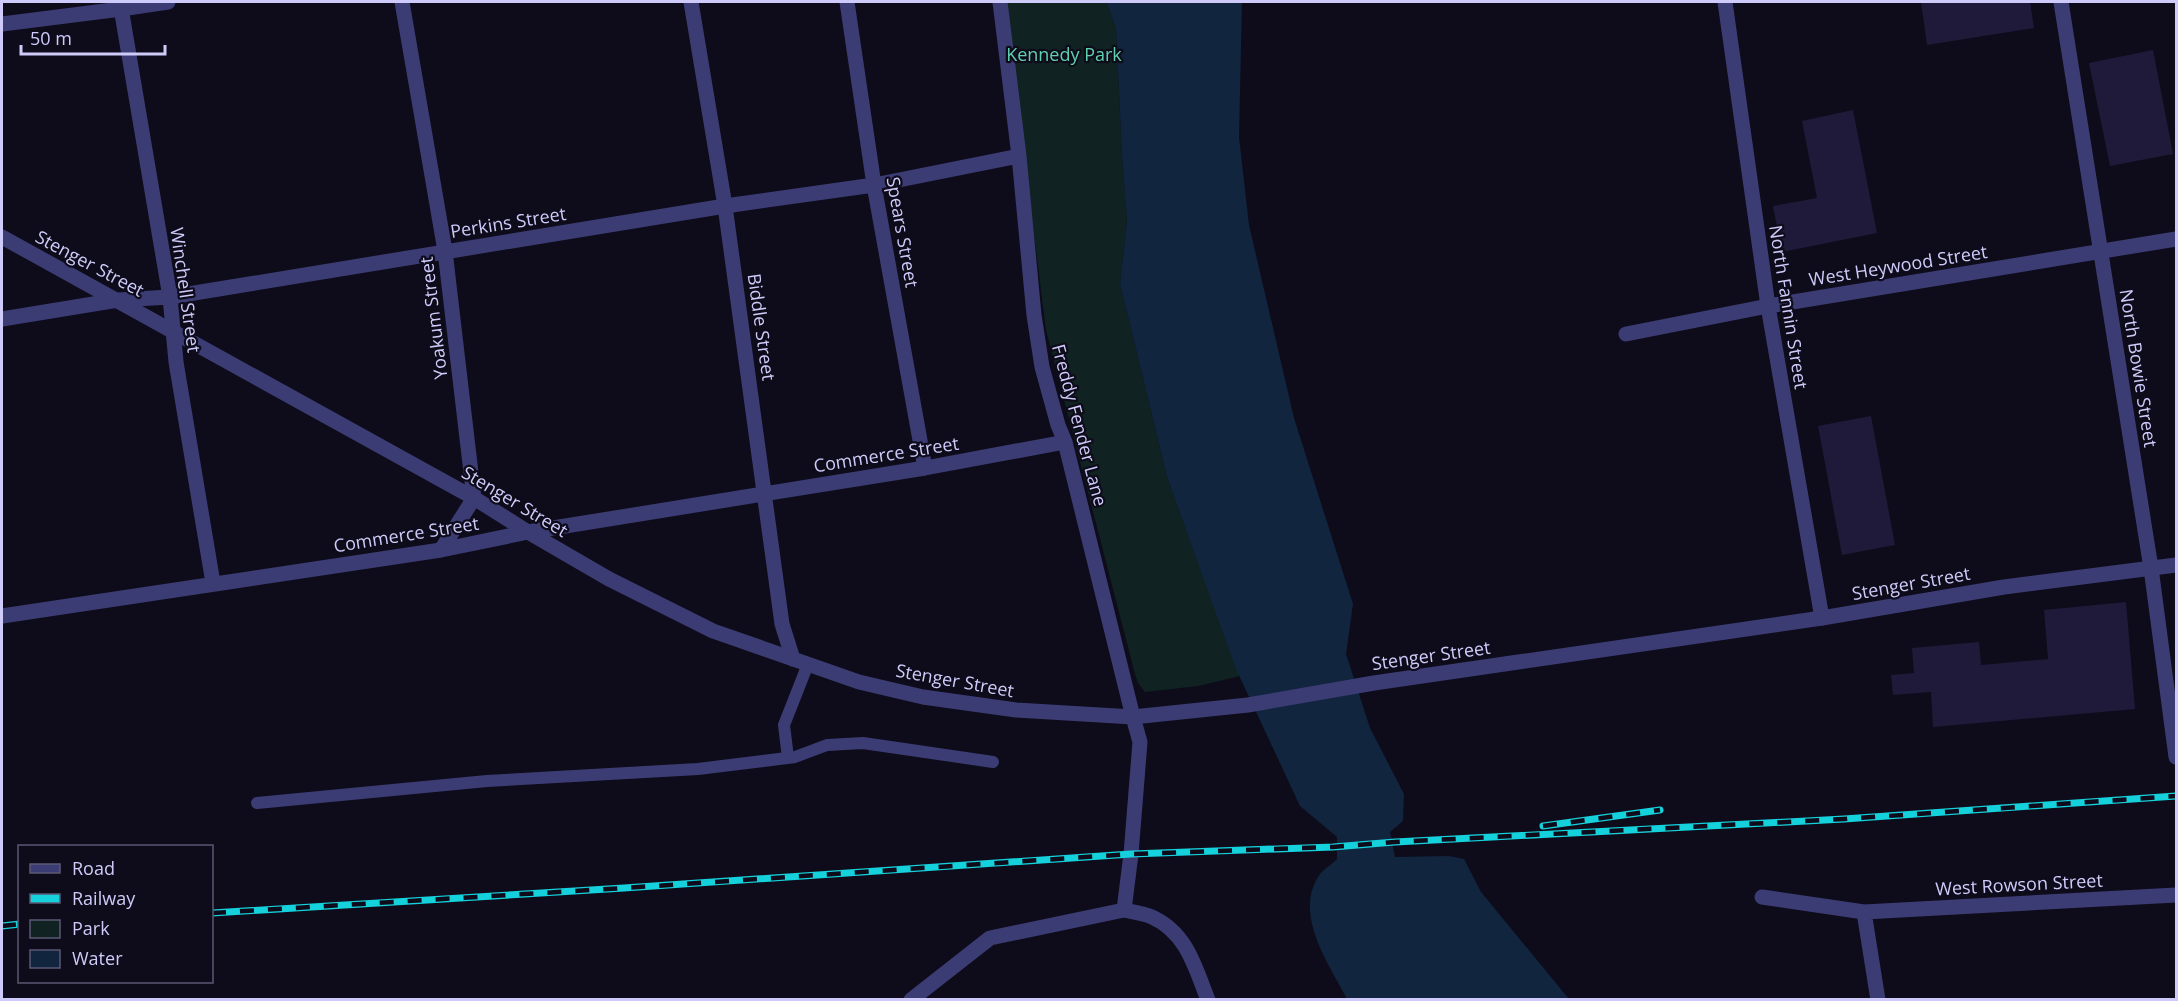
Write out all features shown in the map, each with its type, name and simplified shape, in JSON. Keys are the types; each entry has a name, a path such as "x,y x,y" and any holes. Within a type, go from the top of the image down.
{"street":[{"path":"2,24 121,5 168,2"},
{"name":"Yoakum Street","path":"402,2 445,251 474,498"},
{"name":"Biddle Street","path":"690,2 725,206 782,624 793,659"},
{"name":"Spears Street","path":"847,2 874,185 926,468"},
{"name":"Freddy Fender Lane","path":"1000,2 1019,156 1034,315 1042,367 1065,442 1140,742 1124,910"},
{"name":"North Fannin Street","path":"1725,2 1768,306 1822,618"},
{"name":"North Bowie Street","path":"2061,2 2151,568 2176,758"},
{"name":"Winchell Street","path":"121,5 170,297 176,362 213,583"},
{"name":"Perkins Street","path":"2,319 118,300 170,297 725,206 874,185 1019,156"},
{"name":"Stenger Street","path":"2,237 474,498 609,579 712,631 859,682 923,697 1016,710 1133,717 1248,705 1374,683 1822,618 2004,587 2176,564"},
{"name":"West Heywood Street","path":"1626,334 1768,306 2176,239"},
{"name":"Commerce Street","path":"2,616 441,550 528,532 926,468 1065,442"},
{"path":"441,550 474,498"},
{"name":"West Rowson Street","path":"1762,897 1864,912 2176,895"},
{"path":"911,999 990,938 1124,910 1150,916 1165,925 1186,946 1208,999"},
{"path":"1864,912 1878,999"}],"lane":[{"path":"788,758 784,725 808,664"},
{"path":"257,803 488,781 698,768 788,758 827,745 863,743 993,762"}],"green space":[{"name":"Kennedy Park","path":"1005,2 1106,2 1116,28 1127,221 1120,284 1167,477 1240,676 1198,686 1145,692 1138,683 1046,330"}],"water":[{"path":"1106,2 1242,2 1239,137 1249,225 1294,418 1353,604 1346,654 1370,728 1404,794 1403,821 1390,832 1395,857 1449,856 1464,859 1481,892 1569,999 1347,999 1323,954 1311,921 1310,905 1312,889 1320,874 1337,859 1337,837 1300,806 1236,669 1167,477 1120,284 1127,221 1116,28"}],"building":[{"path":"1921,2 2030,2 2034,28 1927,45"},
{"path":"2153,50 2173,154 2110,166 2089,63"},
{"path":"1853,110 1877,233 1782,252 1773,206 1817,198 1802,121"},
{"path":"1871,416 1895,545 1842,555 1818,426"},
{"path":"2126,602 2135,709 1933,727 1931,692 1893,695 1891,675 1914,673 1912,648 1979,642 1981,665 2048,659 2044,610"}],"railway":[{"path":"213,913 1131,854 1333,847 1844,819 2176,796"},
{"path":"1543,826 1660,810"},
{"path":"2,926 18,924"}]}
